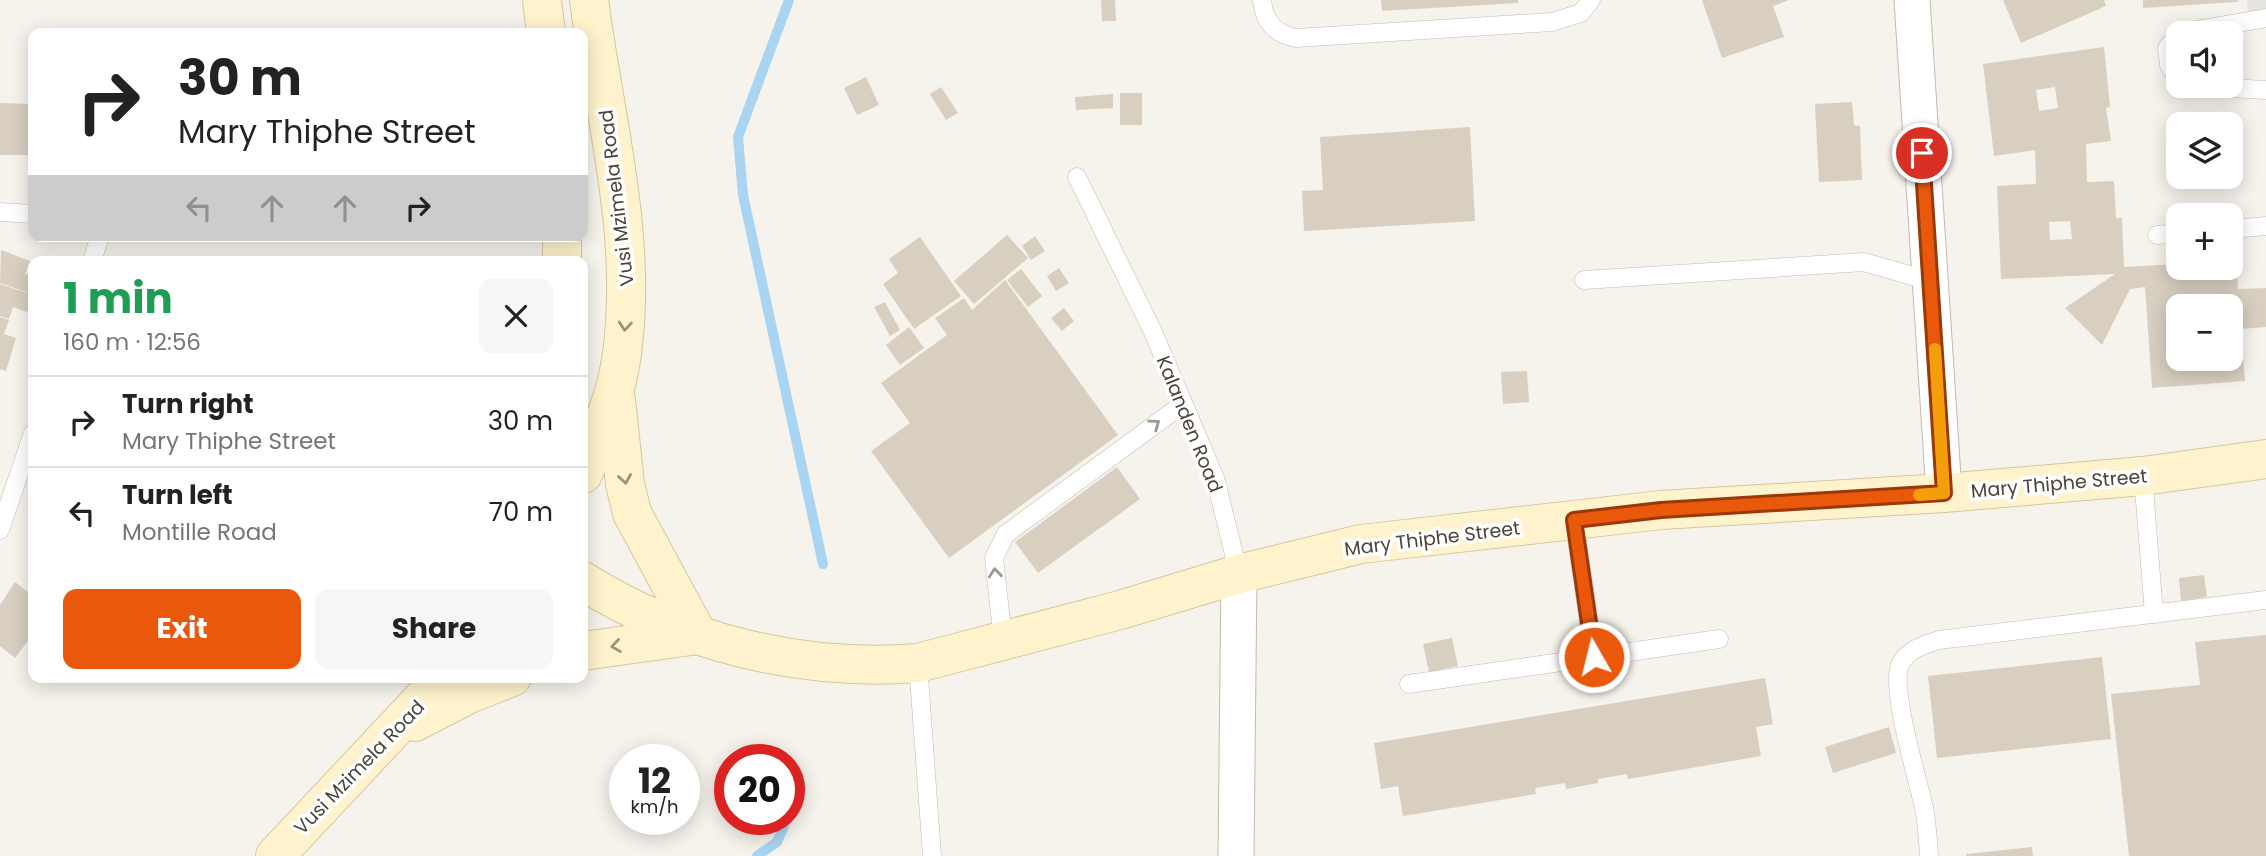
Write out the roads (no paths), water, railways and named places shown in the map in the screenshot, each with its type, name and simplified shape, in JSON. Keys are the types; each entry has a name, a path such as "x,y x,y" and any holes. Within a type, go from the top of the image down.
{"street":[{"path":"542,0 545,28"},
{"name":"Vusi Mzimela Road","path":"588,462 601,431 622,355 628,289 622,221 589,0"},
{"path":"1912,0 1944,493"},
{"path":"588,650 698,635 632,513 625,484 614,387"},
{"name":"Mary Thiphe Street","path":"588,584 623,606 698,635 806,662 919,663 1121,610 1239,574 1361,544 1661,510 1944,493 2143,476 2266,459"},
{"name":"Kalanden Road","path":"1236,856 1239,574"},
{"name":"Vusi Mzimela Road","path":"275,856 394,733 438,683"},
{"path":"394,733 497,683"}],"lane":[{"path":"1262,0 1266,18 1273,28 1283,36 1296,38 1552,22 1581,13 1591,0"},
{"path":"2243,22 2266,18"},
{"path":"2243,89 2266,90"},
{"name":"Kalanden Road","path":"1077,177 1153,332 1215,478 1239,574"},
{"path":"0,212 28,214"},
{"path":"2243,228 2266,226"},
{"path":"2157,235 2166,234"},
{"path":"1584,280 1864,262 1930,281"},
{"path":"1003,640 994,558 1006,534 1183,404"},
{"path":"0,530 28,447"},
{"path":"2143,476 2154,614"},
{"path":"1574,520 1594,657"},
{"path":"1929,856 1924,811 1904,725 1898,677 1900,666 1917,647 1939,640 2266,600"},
{"path":"1409,684 1719,639"},
{"path":"919,663 932,856"}],"waterway":[{"path":"789,0 738,137 743,195 823,564"},
{"path":"757,856 777,842 780,835"}]}
